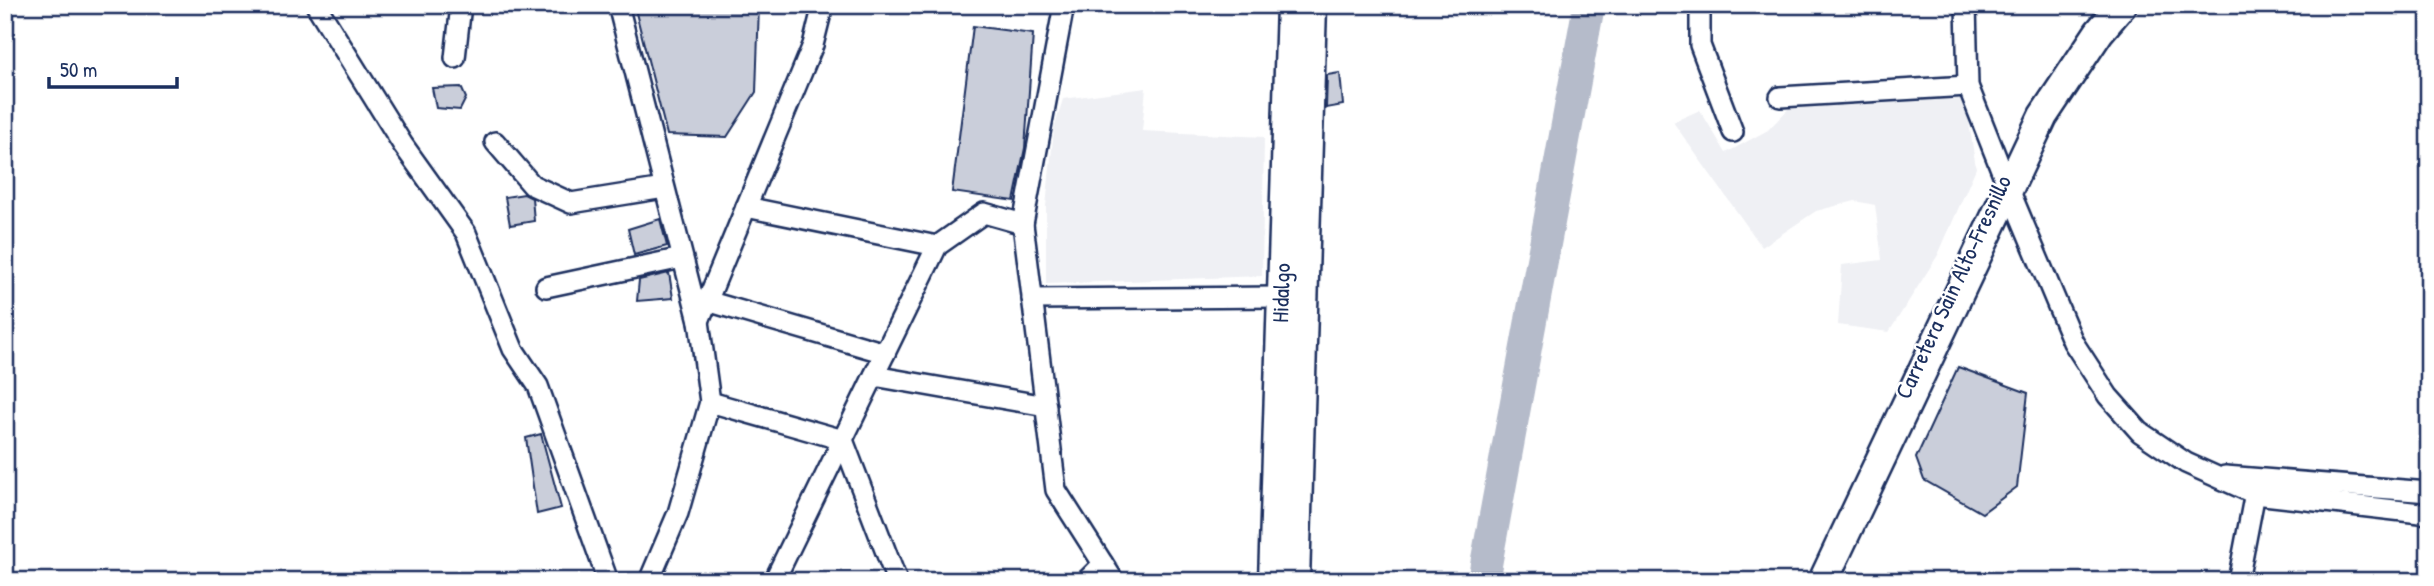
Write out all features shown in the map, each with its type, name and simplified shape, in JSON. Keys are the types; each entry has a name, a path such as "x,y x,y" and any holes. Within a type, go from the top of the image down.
{"main road":[{"name":"Hidalgo","path":"1291,5 1295,581"},
{"name":"Hidalgo","path":"1273,581 1312,5"},
{"name":"Carretera Sain Alto-Fresnillo","path":"1815,581 2007,182 2036,110 2110,5"},
{"path":"1823,581 2007,182 2043,116 2099,32 2122,5"}],"street":[{"path":"316,5 403,145 466,233 513,349 538,386 608,581"},
{"path":"455,58 461,5"},
{"path":"618,5 699,321 710,402 678,513 649,581"},
{"path":"699,321 813,45 823,5"},
{"path":"1064,5 1023,224 1056,489 1108,573 1086,581"},
{"path":"1700,5 1700,45 1733,132"},
{"path":"1966,5 1968,86 2007,182 2073,342 2108,396 2140,432 2186,463 2213,475 2257,486 2429,514"},
{"path":"1780,97 1968,86"},
{"path":"495,142 531,185 571,203 664,188"},
{"path":"746,207 937,246"},
{"path":"774,581 937,246 984,213 1023,224"},
{"path":"545,287 682,258"},
{"path":"1032,299 1292,297"},
{"path":"707,301 885,353"},
{"path":"874,376 1046,406"},
{"path":"710,402 843,440"},
{"path":"843,440 897,581"},
{"path":"2257,486 2429,492"},
{"path":"2238,581 2257,486"}],"shaded area":[{"path":"1146,88 1142,131 1264,137 1262,276 1046,284 1046,206 1054,129 1063,99"},
{"path":"1964,90 1976,168 1938,255 1889,332 1838,325 1842,265 1882,260 1875,205 1855,201 1816,211 1762,247 1673,122 1700,110 1726,153 1768,130 1792,105"}],"building":[{"path":"634,5 759,5 756,92 727,137 667,135"},
{"path":"973,26 1033,34 1025,148 1014,201 952,192"},
{"path":"1340,73 1343,105 1326,108 1327,75"},
{"path":"461,87 466,98 460,110 436,108 432,88"},
{"path":"524,194 532,198 534,221 510,225 505,197"},
{"path":"660,219 667,246 634,255 628,229"},
{"path":"669,273 673,298 637,301 639,280"},
{"path":"1958,367 2028,393 2017,487 1982,513 1924,480 1916,458"},
{"path":"541,434 561,508 537,514 526,438"}],"waterway":[{"path":"1483,581 1589,5"}]}
